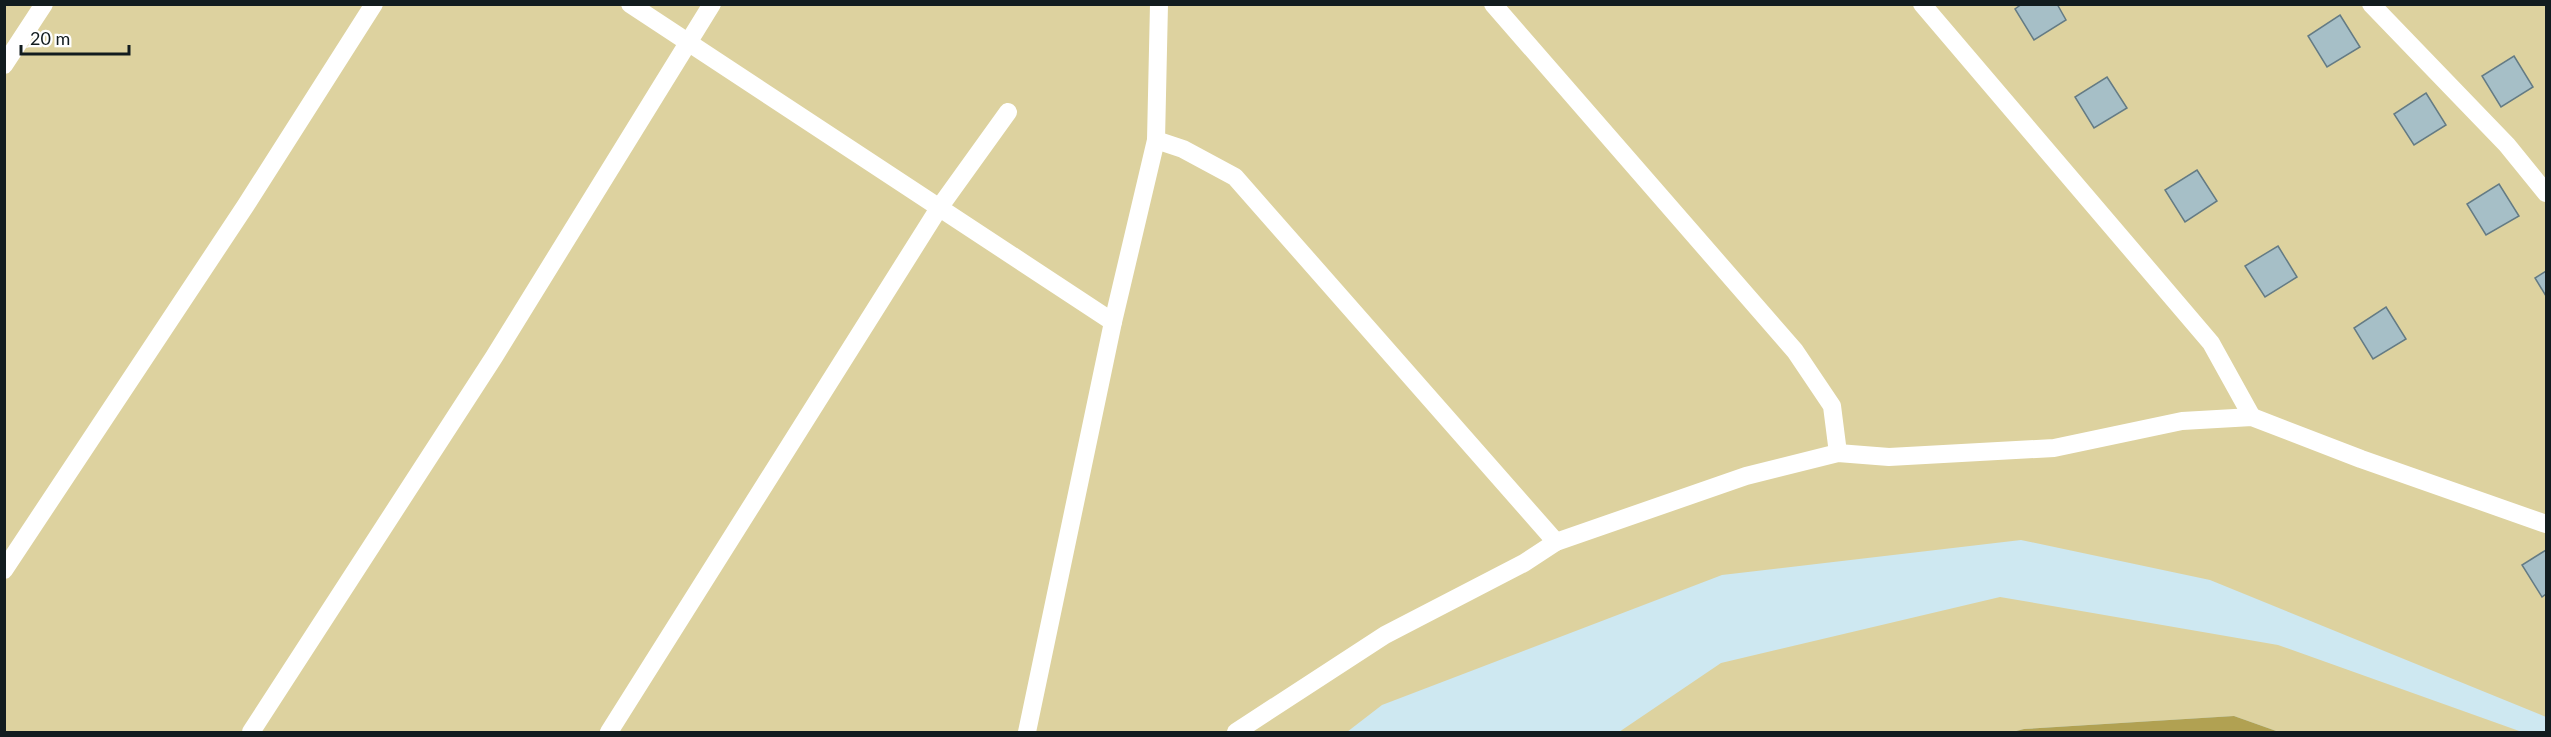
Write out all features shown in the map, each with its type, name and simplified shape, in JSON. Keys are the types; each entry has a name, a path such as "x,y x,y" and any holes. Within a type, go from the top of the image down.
{"lane":[{"path":"4,65 44,4"},
{"path":"4,570 246,205 374,4"},
{"path":"630,4 1113,322"},
{"path":"251,732 494,357 712,4"},
{"path":"1027,732 1113,322 1156,140 1159,4"},
{"path":"1493,4 1795,351 1832,406 1839,453"},
{"path":"1922,4 2211,343 2252,417"},
{"path":"2371,4 2506,145 2547,193"},
{"path":"609,732 939,208 1008,112"},
{"path":"1156,140 1183,148 1235,177 1556,542"},
{"path":"1236,732 1385,635 1524,563 1556,542 1746,476 1839,453 1889,457 2054,448 2182,421 2252,417 2361,459 2547,524"}],"shaded area":[{"path":"4,5 2546,5 2546,717 2210,580 2021,540 1722,575 1382,705 1347,732 5,732"},
{"path":"2000,597 2278,645 2522,732 2279,732 2234,716 2024,729 2012,732 1619,732 1721,663"},
{"path":"2234,716 2279,732 2012,732 2024,729"}],"building":[{"path":"2022,4 2057,4 2066,20 2034,40 2015,9"},
{"path":"2340,15 2360,47 2327,67 2308,36"},
{"path":"2514,56 2533,87 2501,107 2482,76"},
{"path":"2107,77 2127,108 2094,128 2075,97"},
{"path":"2426,93 2446,125 2414,145 2394,114"},
{"path":"2197,170 2217,201 2185,222 2165,190"},
{"path":"2499,184 2519,216 2486,235 2467,204"},
{"path":"2278,246 2297,277 2265,297 2245,266"},
{"path":"2546,271 2546,296 2535,278"},
{"path":"2386,307 2406,339 2373,359 2354,328"},
{"path":"2546,550 2546,594 2542,597 2522,565"}]}
